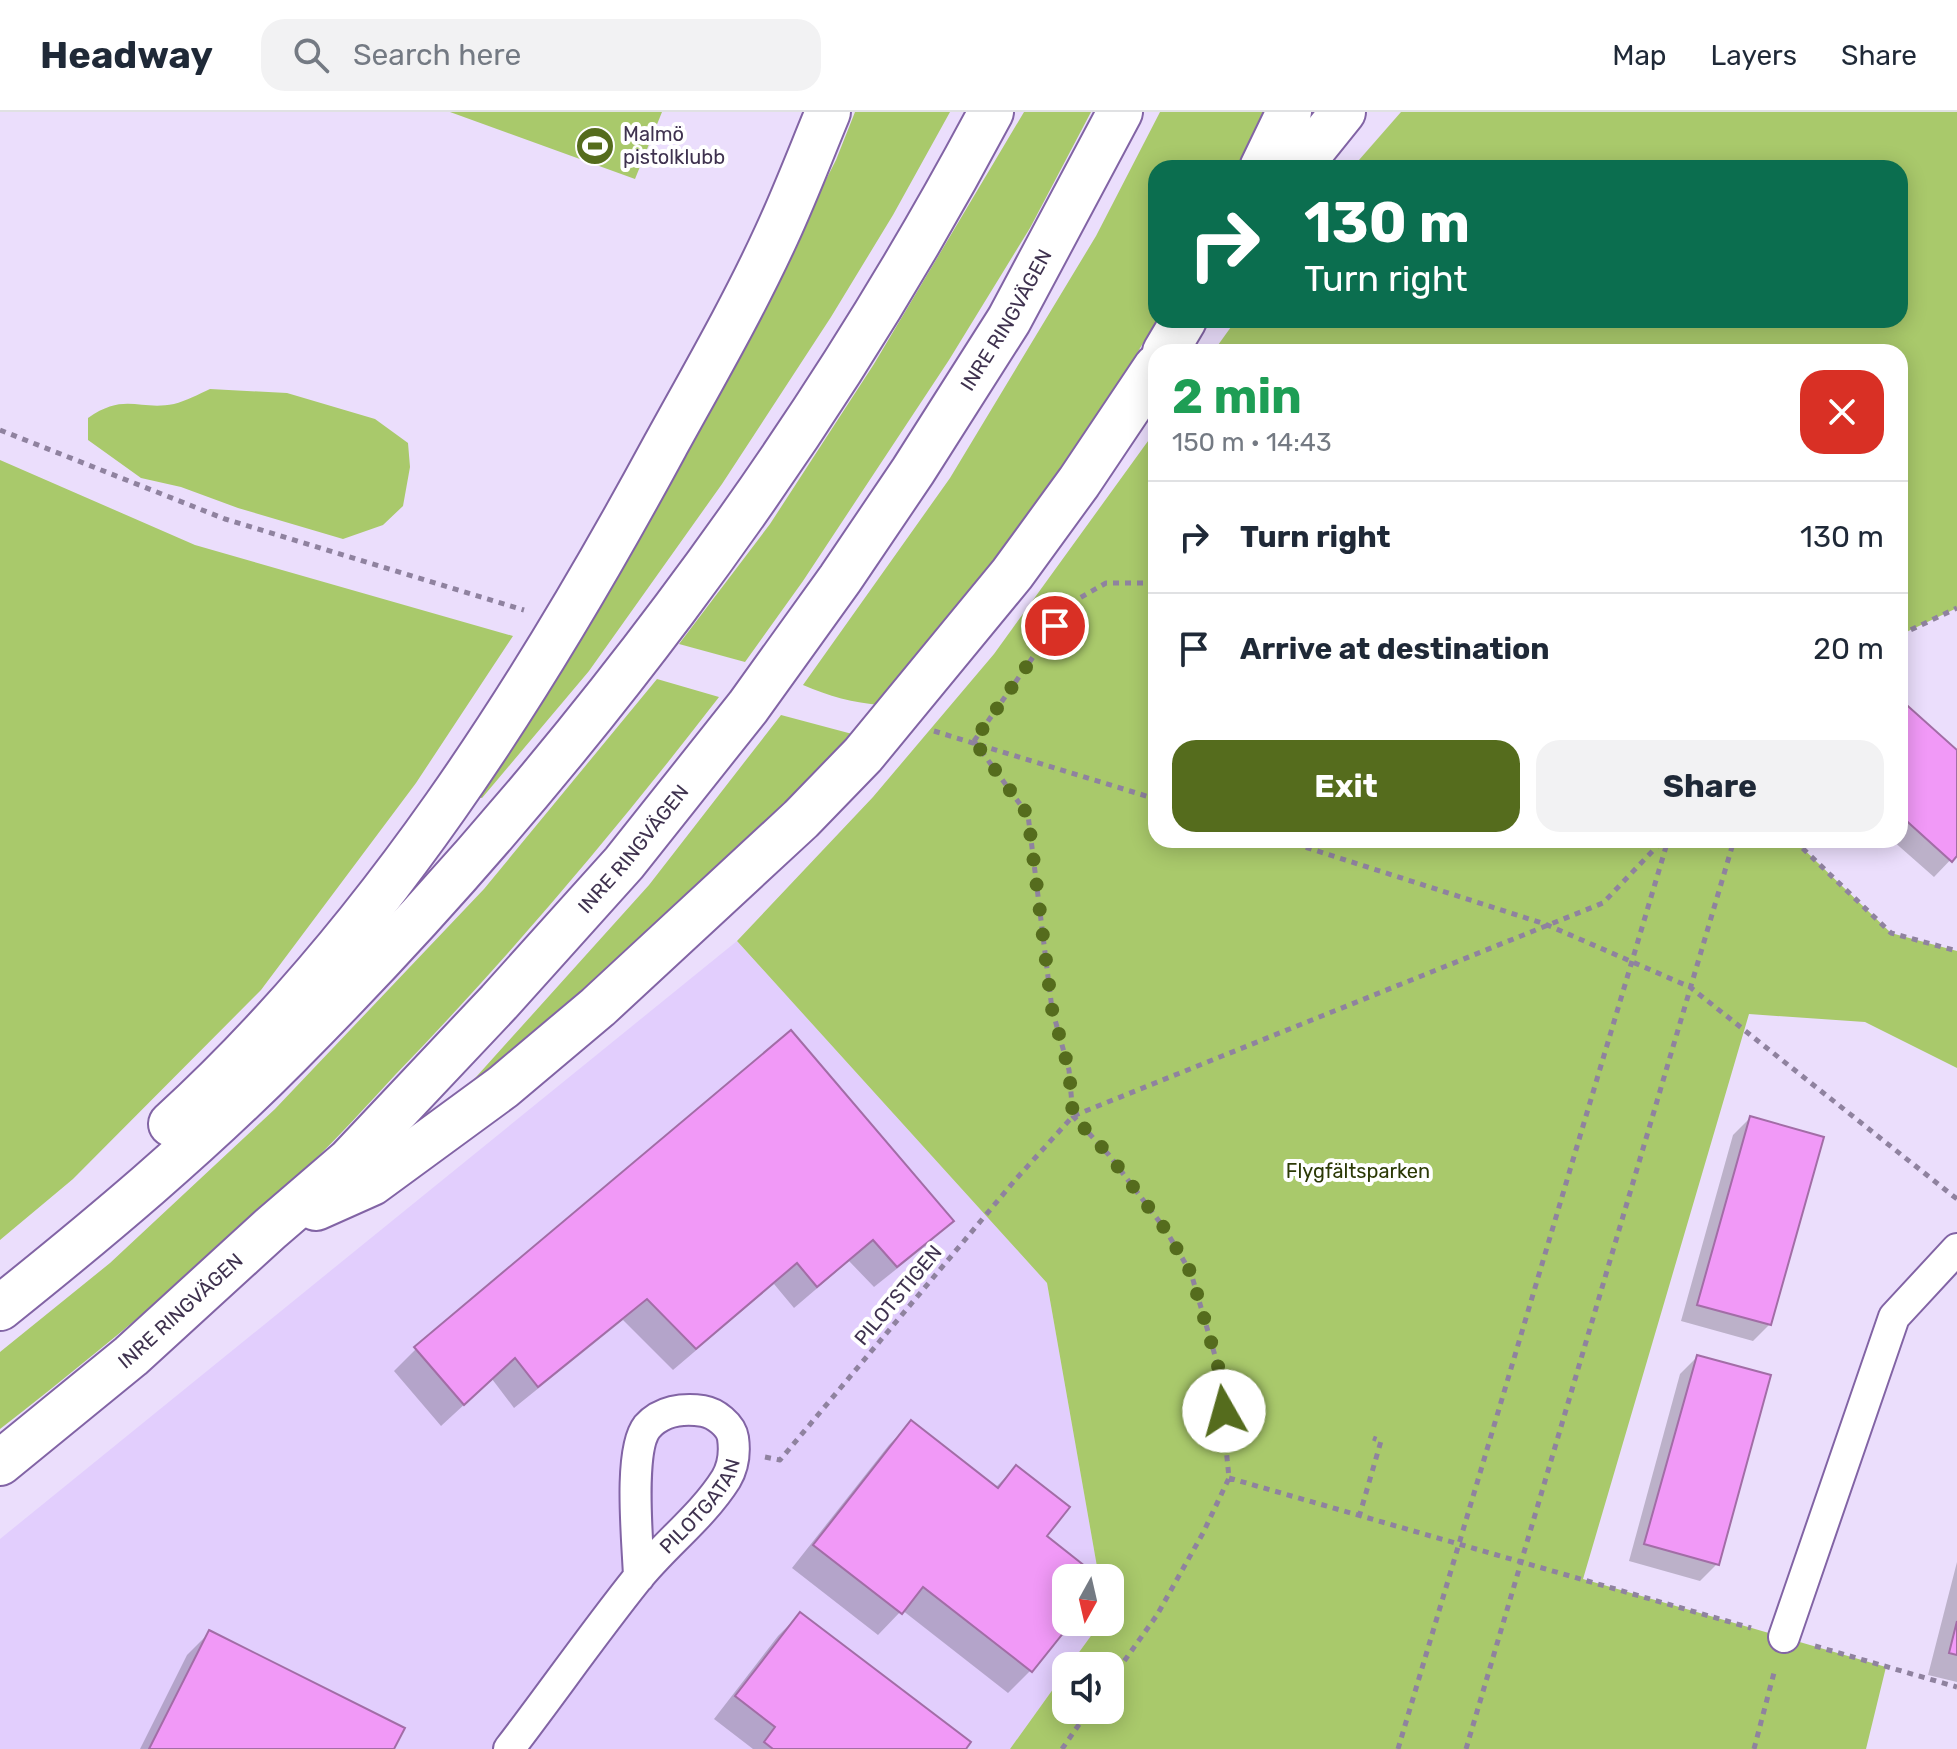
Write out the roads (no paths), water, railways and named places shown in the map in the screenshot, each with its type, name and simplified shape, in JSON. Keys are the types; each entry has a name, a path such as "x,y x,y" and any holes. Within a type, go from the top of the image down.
{"highway":[{"path":"0,1308 160,1174 288,1055 449,885 581,730 781,460 855,349 945,198 991,112"},
{"name":"INRE RINGVÄGEN","path":"0,1463 131,1356 349,1161 499,1002 624,863 748,707 840,579 1009,320 1120,112"},
{"path":"1266,160 1289,112"},
{"path":"1304,160 1343,112"},
{"path":"69,1252 105,1184 252,1044 318,972 392,879 495,733 594,574 650,474 776,236 825,118"},
{"path":"270,1229 372,1183 503,1087 598,1007 801,819 863,755 1012,574 1148,379"}],"street":[{"path":"1784,1637 1894,1317 1957,1249"},
{"name":"PILOTGATAN","path":"509,1749 639,1577 700,1513 727,1477 733,1463 733,1436 728,1426 707,1412 679,1410 666,1414 647,1428 638,1451 639,1577"}],"place":[{"name":"Malmö pistolklubb","path":"595,146"}],"park label":[{"name":"Flygfältsparken","path":"1358,1171"}]}
